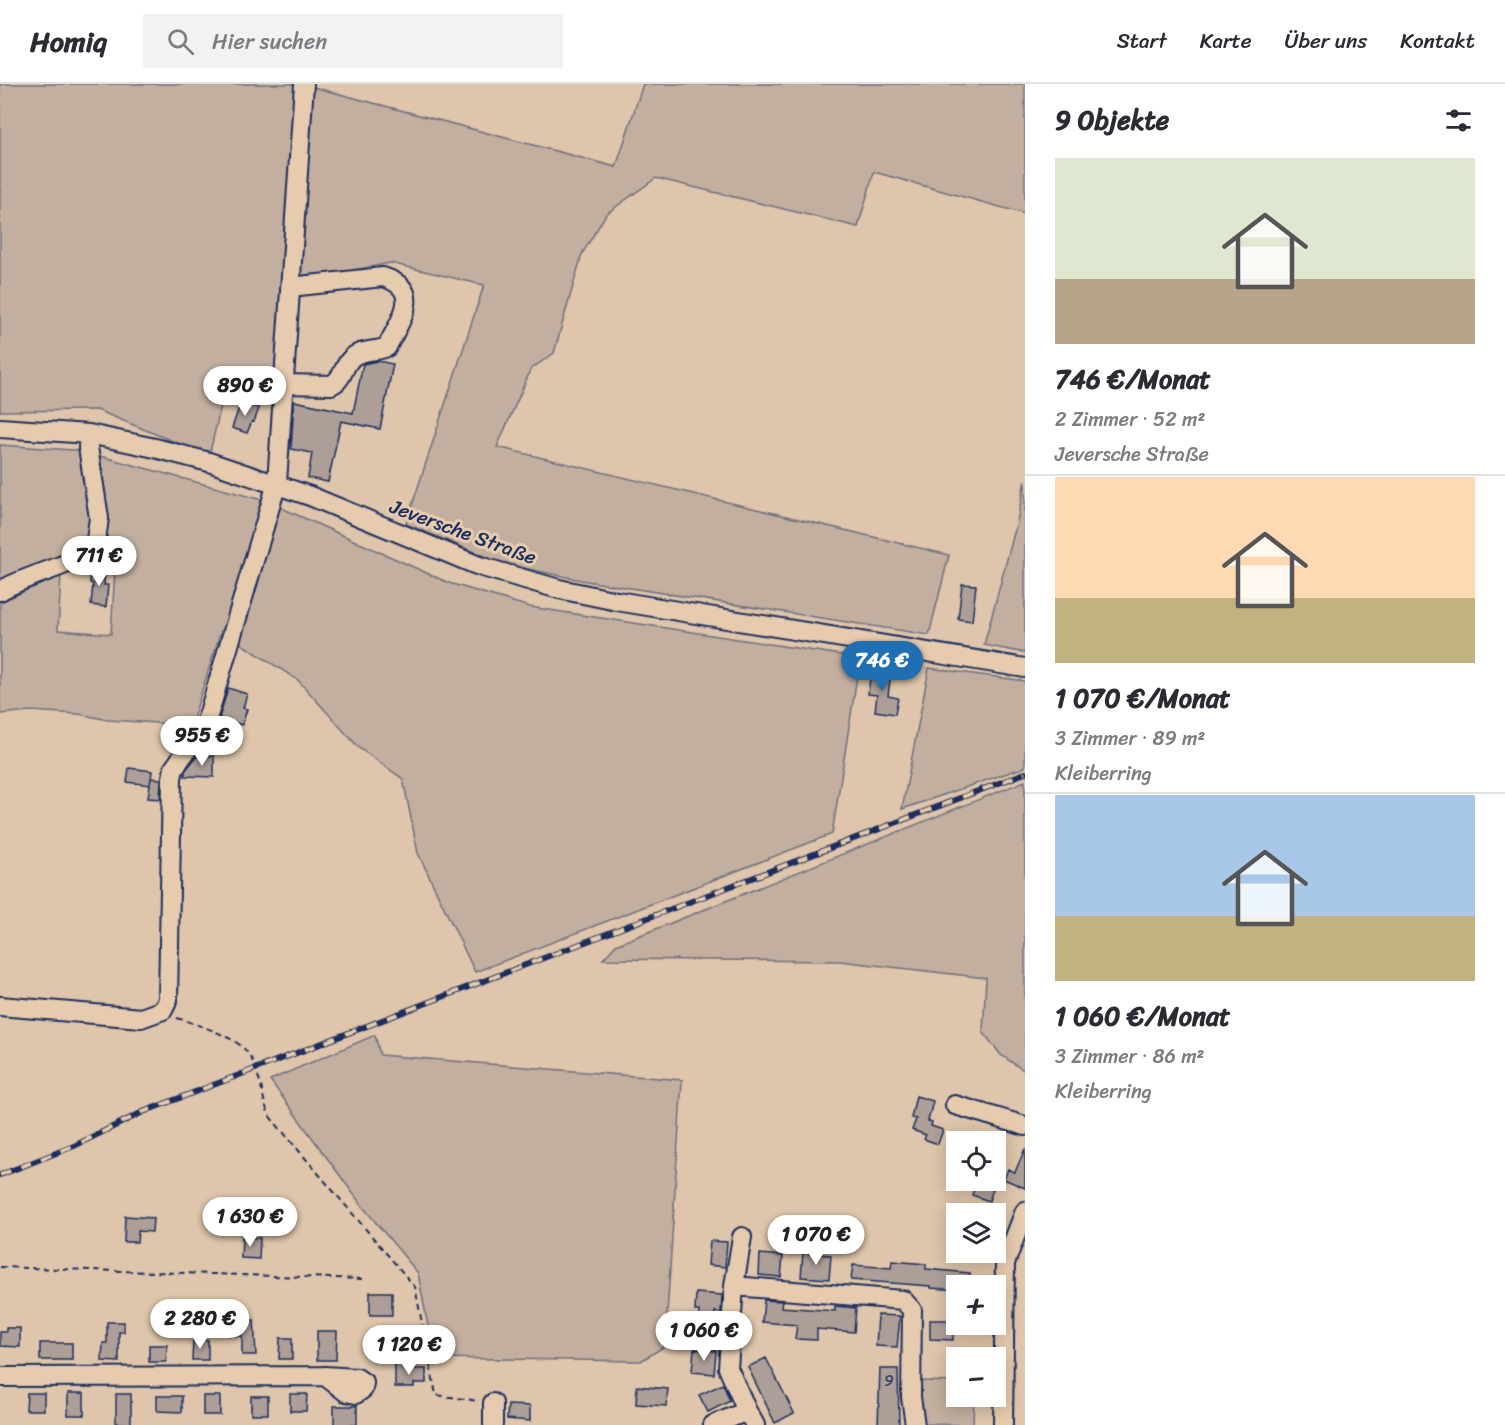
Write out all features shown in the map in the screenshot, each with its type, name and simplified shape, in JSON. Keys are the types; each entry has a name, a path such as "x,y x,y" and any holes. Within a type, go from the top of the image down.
{"street":[{"path":"0,1006 141,1018 163,1010 168,1000 170,842 174,768 203,728 208,716 277,483 304,84"},
{"path":"284,384 332,385 339,382 352,356 379,351 387,347 407,305 406,292 402,286 395,280 383,277 290,286"},
{"name":"Jeversche Straße","path":"0,428 89,434 182,454 277,483 471,563 550,586 617,601 1025,668"},
{"path":"0,591 15,582 83,557 95,547 99,518 88,447 89,434"},
{"path":"955,1105 1025,1126"},
{"path":"1003,1425 1005,1263 1025,1211"},
{"path":"713,1425 751,1418 728,1368 734,1286 742,1237"},
{"path":"734,1286 903,1300 912,1310 911,1397 915,1425"},
{"path":"0,1377 325,1376"},
{"path":"493,1403 493,1425"}],"path":[{"path":"160,1012 202,1026 228,1038 247,1052 261,1084 263,1104 271,1118 415,1287 436,1395 493,1403"},
{"path":"0,1267 365,1280"}],"shaded area":[{"path":"0,84 300,84 281,393 227,380 209,456 97,410 0,411"},
{"path":"643,84 1025,84 1025,214 874,172 858,227 656,178 606,214 582,254 554,353 531,369 497,447 949,555 929,635 586,581 504,564 406,524 484,285 390,263 295,282 313,87 616,167"},
{"path":"0,445 86,451 91,493 91,544 0,584"},
{"path":"100,456 266,501 449,583 530,607 860,658 832,834 475,972 418,853 403,779 359,748 298,680 221,631 191,725 108,720 79,714 31,711 0,714 0,602 61,575 58,630 111,634 116,553 104,549 108,512"},
{"path":"1025,480 1025,653 984,645 1017,522"},
{"path":"929,668 1025,681 1025,767 902,809"},
{"path":"1025,781 1025,1071 1001,1055 983,1032 986,978 840,961 603,959 616,945"},
{"path":"375,1035 380,1055 682,1080 665,1346 641,1361 434,1358 418,1273 363,1207 270,1080"},
{"path":"919,1381 946,1382 946,1407 974,1407 973,1425 918,1424"}],"building":[{"path":"377,361 393,364 380,429 341,421 328,482 308,478 312,453 291,449 294,401 353,413 363,364"},
{"path":"241,402 259,408 247,433 232,428"},
{"path":"91,567 105,568 104,585 108,585 106,607 91,605 93,584 90,583"},
{"path":"962,584 976,585 972,621 958,619"},
{"path":"871,670 891,672 888,696 898,698 895,714 875,711 877,695 868,694"},
{"path":"228,688 247,694 243,708 247,709 242,725 219,718"},
{"path":"197,756 214,756 214,777 185,776 185,771"},
{"path":"129,768 152,771 150,785 127,782"},
{"path":"151,778 161,779 160,799 148,798"},
{"path":"916,1096 933,1101 928,1121 932,1122 931,1126 943,1130 938,1144 924,1139 926,1135 912,1130 916,1119 911,1118"},
{"path":"1025,1149 1025,1188 1006,1180 1008,1169 1015,1172"},
{"path":"973,1191 992,1191 989,1201 972,1195"},
{"path":"125,1216 153,1218 152,1232 138,1231 137,1242 124,1242"},
{"path":"242,1237 260,1238 259,1259 241,1258"},
{"path":"710,1241 727,1242 725,1267 708,1265"},
{"path":"803,1253 831,1255 829,1279 801,1277"},
{"path":"760,1254 783,1256 781,1277 759,1275"},
{"path":"892,1261 926,1264 926,1269 970,1273 970,1275 946,1275 946,1289 851,1280 853,1265 891,1268"},
{"path":"370,1292 392,1292 392,1315 370,1315"},
{"path":"696,1293 722,1295 721,1313 715,1312 714,1327 698,1326 699,1311 695,1311"},
{"path":"764,1300 782,1301 781,1307 835,1311 835,1306 856,1308 854,1332 817,1329 817,1340 795,1339 797,1325 762,1322"},
{"path":"878,1315 900,1316 897,1347 876,1346"},
{"path":"227,1320 254,1320 256,1355 242,1355 242,1336 227,1335"},
{"path":"930,1320 946,1320 946,1335 953,1335 953,1340 930,1339"},
{"path":"107,1322 124,1322 124,1332 119,1332 119,1362 102,1361 103,1343 107,1343"},
{"path":"6,1328 20,1328 20,1347 0,1346 0,1332 6,1332"},
{"path":"317,1331 337,1331 336,1360 317,1360"},
{"path":"280,1338 292,1338 292,1359 279,1359"},
{"path":"193,1340 208,1340 208,1360 192,1360"},
{"path":"40,1343 72,1343 72,1360 40,1360"},
{"path":"149,1345 167,1345 166,1362 149,1362"},
{"path":"694,1349 716,1351 714,1374 692,1372"},
{"path":"766,1358 794,1413 775,1423 748,1367"},
{"path":"395,1364 414,1364 414,1369 426,1369 426,1383 414,1383 414,1387 395,1387"},
{"path":"880,1369 898,1369 899,1425 878,1425"},
{"path":"723,1384 730,1401 708,1412 699,1395"},
{"path":"637,1386 668,1389 666,1406 636,1404"},
{"path":"27,1393 44,1393 44,1410 26,1410"},
{"path":"68,1393 84,1393 84,1415 68,1415"},
{"path":"116,1394 131,1394 131,1424 116,1423"},
{"path":"290,1394 307,1394 306,1411 290,1411"},
{"path":"157,1396 182,1396 182,1412 157,1411"},
{"path":"203,1396 220,1396 220,1415 203,1415"},
{"path":"251,1396 268,1396 268,1414 251,1414"},
{"path":"508,1405 530,1406 530,1421 507,1419"},
{"path":"334,1406 357,1406 357,1425 334,1425"}],"railway":[{"path":"0,1175 74,1146 143,1112 1025,773"}]}
